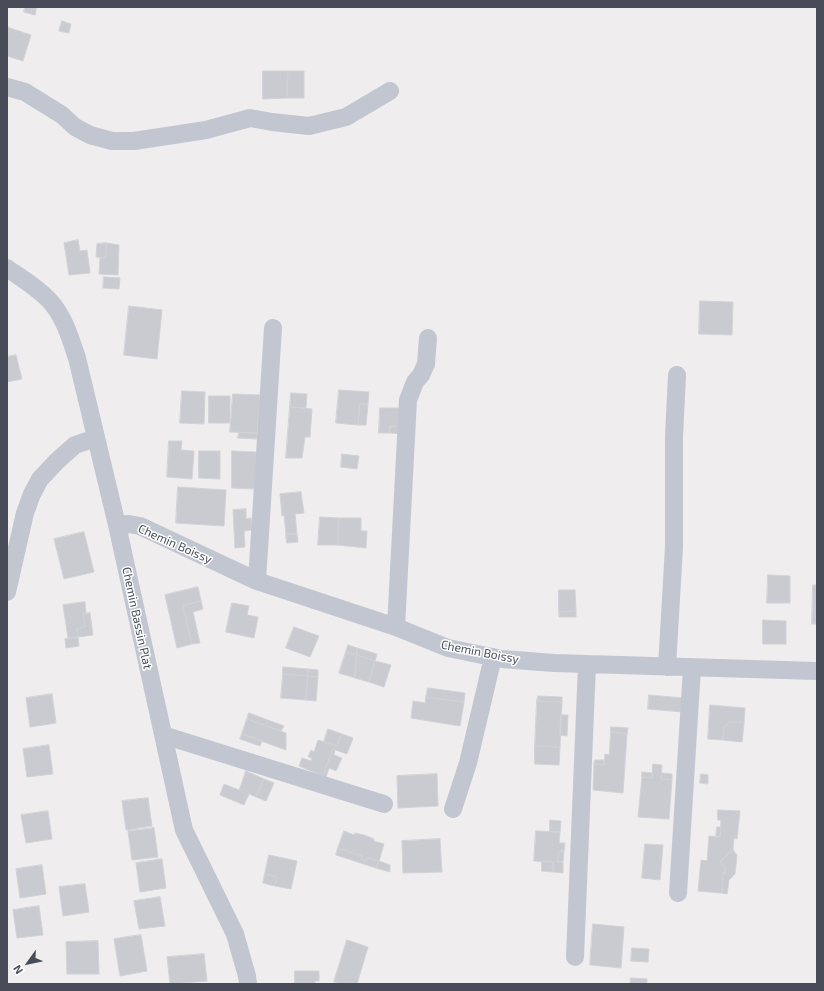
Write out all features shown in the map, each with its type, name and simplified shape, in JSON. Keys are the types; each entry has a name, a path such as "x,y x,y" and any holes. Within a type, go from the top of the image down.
{"street":[{"path":"7,87 25,92 62,115 75,127 90,135 112,141 134,141 206,130 250,118 309,126 346,117 390,91"},
{"name":"Chemin Bassin Plat","path":"7,268 48,300 60,315 68,331 77,358 117,525 184,830 235,934 248,984"},
{"path":"257,581 273,328"},
{"path":"396,628 408,400 415,382 421,375 426,364 428,338"},
{"path":"667,667 674,547 674,437 677,375"},
{"path":"7,592 25,513 32,494 40,480 57,461 75,445 96,438"},
{"name":"Chemin Boissy","path":"117,525 129,524 140,526 257,581 396,628 448,648 493,657 554,663 817,671"},
{"path":"453,809 468,763 493,657"},
{"path":"575,958 587,664"},
{"path":"678,893 692,668"},
{"path":"163,735 384,804"}],"building":[{"path":"25,7 37,7 36,10 32,9 31,14 24,12"},
{"path":"32,9 36,10 35,15 31,14"},
{"path":"62,21 71,24 69,33 59,31"},
{"path":"7,27 31,35 23,61 7,56"},
{"path":"263,71 288,71 287,98 263,99"},
{"path":"288,71 304,71 304,98 287,98"},
{"path":"78,240 80,251 87,250 90,273 69,275 64,243"},
{"path":"106,243 106,258 96,257 97,244"},
{"path":"106,243 119,245 118,275 99,274 100,258 106,258"},
{"path":"104,277 120,278 119,289 103,288"},
{"path":"700,301 733,302 732,335 699,334"},
{"path":"129,306 162,310 157,359 124,355"},
{"path":"16,355 22,379 7,382 7,357"},
{"path":"339,390 369,392 368,404 360,404 358,425 336,423"},
{"path":"182,391 205,392 204,424 180,423"},
{"path":"291,393 307,394 306,408 290,407"},
{"path":"233,394 260,395 257,433 230,432"},
{"path":"209,396 230,396 230,423 209,423"},
{"path":"360,404 368,404 366,425 358,425"},
{"path":"290,407 312,409 310,437 305,437 302,458 286,458"},
{"path":"380,408 403,408 402,427 390,426 390,433 379,433"},
{"path":"390,426 402,427 402,434 390,433"},
{"path":"239,432 257,433 257,439 238,438"},
{"path":"169,441 182,441 181,450 194,451 192,479 167,477"},
{"path":"199,451 220,451 220,479 199,478"},
{"path":"232,451 256,452 256,489 232,488"},
{"path":"342,454 359,456 357,469 341,467"},
{"path":"178,487 226,490 224,526 176,523"},
{"path":"301,492 304,513 295,514 297,534 286,534 284,515 282,516 280,494"},
{"path":"246,509 246,519 251,518 252,530 244,531 245,547 235,548 233,510"},
{"path":"320,517 339,518 338,545 318,545"},
{"path":"339,518 361,518 361,531 367,531 366,548 338,545"},
{"path":"84,532 94,572 64,579 54,539"},
{"path":"286,534 297,534 298,542 287,543"},
{"path":"768,575 790,576 790,603 767,603"},
{"path":"813,585 817,585 817,624 812,624"},
{"path":"198,587 201,601 183,606 192,644 177,648 165,595"},
{"path":"559,590 575,590 576,611 559,612"},
{"path":"201,601 203,609 193,612 200,643 192,644 183,606"},
{"path":"85,602 86,613 83,614 85,627 77,629 78,637 68,638 63,605"},
{"path":"232,603 249,606 247,615 258,617 254,638 226,632"},
{"path":"576,611 576,617 559,617 559,612"},
{"path":"90,613 93,635 78,637 77,629 85,627 83,614"},
{"path":"763,620 786,621 786,644 763,644"},
{"path":"294,627 319,636 310,657 286,648"},
{"path":"78,637 79,646 66,648 65,639"},
{"path":"348,645 357,648 357,655 346,652"},
{"path":"357,648 377,654 375,661 357,655"},
{"path":"346,652 357,655 355,678 339,673"},
{"path":"357,655 375,661 369,682 355,678"},
{"path":"375,661 391,665 384,687 369,682"},
{"path":"283,667 308,669 308,676 283,674"},
{"path":"308,669 318,670 318,677 308,676"},
{"path":"283,674 308,676 306,700 281,698"},
{"path":"308,676 318,677 316,701 306,700"},
{"path":"428,688 465,693 464,702 426,697"},
{"path":"52,694 56,723 30,727 26,698"},
{"path":"649,695 683,698 682,712 648,709"},
{"path":"538,696 562,697 562,702 537,701"},
{"path":"426,697 464,702 460,726 411,718 413,701 425,703"},
{"path":"537,701 562,702 560,747 535,746"},
{"path":"710,705 745,708 744,723 730,722 724,728 723,740 708,739"},
{"path":"249,713 284,726 281,731 247,719"},
{"path":"561,715 568,715 567,736 560,735"},
{"path":"247,719 286,733 286,750 242,734"},
{"path":"730,722 744,723 742,742 723,740 724,728"},
{"path":"611,727 628,728 627,734 611,732"},
{"path":"328,729 342,734 337,746 324,742"},
{"path":"611,732 627,734 623,793 593,790 594,764 604,765 605,754 609,755"},
{"path":"242,734 262,741 260,746 240,739"},
{"path":"342,734 353,738 347,754 333,749 323,776 299,766 302,758 311,761 312,758 308,757 311,750 314,752 318,740 337,746"},
{"path":"49,745 53,774 27,777 23,749"},
{"path":"535,746 560,747 559,765 535,764"},
{"path":"333,749 335,750 334,755 342,758 336,771 329,768 326,777 323,776"},
{"path":"595,760 604,760 604,765 594,764"},
{"path":"653,764 662,765 661,779 672,780 669,819 638,817 642,777 652,778"},
{"path":"246,771 264,779 256,797 249,794 244,805 220,795 224,784 239,790"},
{"path":"642,772 652,773 652,778 642,777"},
{"path":"662,773 672,774 672,780 661,779"},
{"path":"437,774 438,806 398,808 397,776"},
{"path":"701,774 708,775 708,784 700,783"},
{"path":"264,779 274,783 266,801 256,797"},
{"path":"148,798 152,826 126,830 122,801"},
{"path":"718,810 740,811 737,839 734,838 733,850 720,862 725,868 725,873 723,873 722,893 698,891 701,860 707,861 709,836 720,837 721,820 718,820"},
{"path":"48,811 52,839 26,843 21,815"},
{"path":"550,820 561,821 560,832 550,832"},
{"path":"717,827 721,827 720,837 716,837"},
{"path":"154,828 158,857 132,860 128,831"},
{"path":"344,831 354,835 355,833 364,835 374,839 374,841 384,844 379,861 368,858 367,861 361,859 362,856 338,848"},
{"path":"536,831 560,832 559,843 565,843 564,851 559,851 558,862 563,862 563,873 553,872 553,862 534,861"},
{"path":"440,839 442,872 403,873 402,841"},
{"path":"645,844 663,845 660,880 642,878"},
{"path":"338,848 362,856 361,859 367,861 368,858 379,861 376,868 336,855"},
{"path":"733,850 737,855 735,874 729,880 727,894 722,893 723,873 725,873 725,868 720,862"},
{"path":"559,851 564,851 563,862 558,862"},
{"path":"269,855 297,861 291,889 275,886 277,877 265,874"},
{"path":"162,859 166,888 140,892 136,863"},
{"path":"379,861 390,865 390,872 376,868"},
{"path":"542,861 553,862 553,872 542,871"},
{"path":"42,865 46,894 20,898 16,869"},
{"path":"265,874 277,877 275,886 263,883"},
{"path":"85,884 89,912 63,916 59,887"},
{"path":"160,897 165,926 139,929 134,901"},
{"path":"39,906 43,935 17,938 13,910"},
{"path":"593,924 624,927 621,968 590,965"},
{"path":"141,935 147,971 120,976 114,939"},
{"path":"347,940 368,947 357,984 342,984 334,982"},
{"path":"98,941 99,974 67,974 66,942"},
{"path":"632,948 649,949 648,962 631,961"},
{"path":"204,954 207,981 170,984 167,957"},
{"path":"295,971 319,971 319,981 315,981 315,984 295,984"},
{"path":"631,978 647,979 647,984 630,984"}]}
